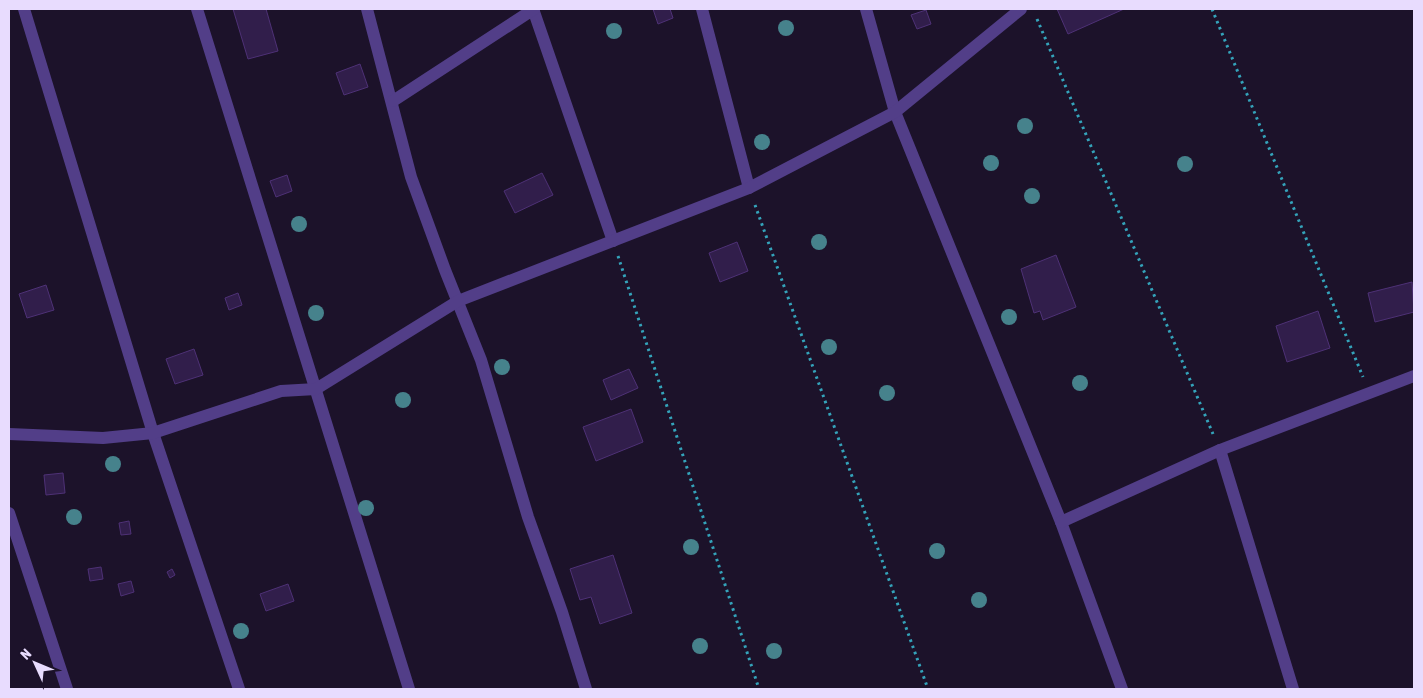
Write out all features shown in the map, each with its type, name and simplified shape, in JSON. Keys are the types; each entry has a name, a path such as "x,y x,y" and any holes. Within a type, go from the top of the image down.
{"street":[{"path":"24,9 153,433 240,689"},
{"path":"197,9 409,689"},
{"path":"367,9 393,101 411,177 482,360 528,517 586,689"},
{"path":"393,101 533,9 613,241"},
{"path":"702,9 748,188"},
{"path":"866,9 895,112 1061,522 1122,689"},
{"path":"9,434 103,438 153,433 281,391 316,389 458,301 748,188 895,112 1021,9"},
{"path":"1061,522 1220,450 1414,376"},
{"path":"1220,450 1293,689"},
{"path":"9,513 67,689"}],"path":[{"path":"1212,9 1370,394"},
{"path":"1036,18 1220,450"},
{"path":"748,188 928,689"},
{"path":"613,241 759,689"}],"building":[{"path":"233,9 266,9 278,51 248,59"},
{"path":"653,9 670,9 673,18 658,24"},
{"path":"1057,9 1124,9 1068,34"},
{"path":"926,10 931,24 917,29 911,15"},
{"path":"360,64 368,87 344,95 336,73"},
{"path":"542,173 553,195 515,213 504,191"},
{"path":"287,175 292,191 276,197 270,181"},
{"path":"737,242 748,271 720,282 709,253"},
{"path":"1056,255 1076,307 1043,320 1040,311 1034,313 1021,269"},
{"path":"1412,282 1414,312 1375,322 1368,293"},
{"path":"46,285 54,310 27,318 19,294"},
{"path":"238,293 242,305 229,310 225,298"},
{"path":"1318,311 1330,348 1287,362 1276,326"},
{"path":"194,349 203,375 175,384 166,359"},
{"path":"629,369 638,388 611,400 603,380"},
{"path":"631,409 643,442 596,461 583,427"},
{"path":"63,473 65,493 46,495 44,475"},
{"path":"129,521 131,534 121,535 119,523"},
{"path":"613,555 632,613 600,624 591,597 580,600 570,569"},
{"path":"101,567 103,579 90,581 88,569"},
{"path":"172,569 175,575 170,578 167,572"},
{"path":"131,581 134,592 121,596 118,584"},
{"path":"288,584 294,601 266,611 260,594"}]}
